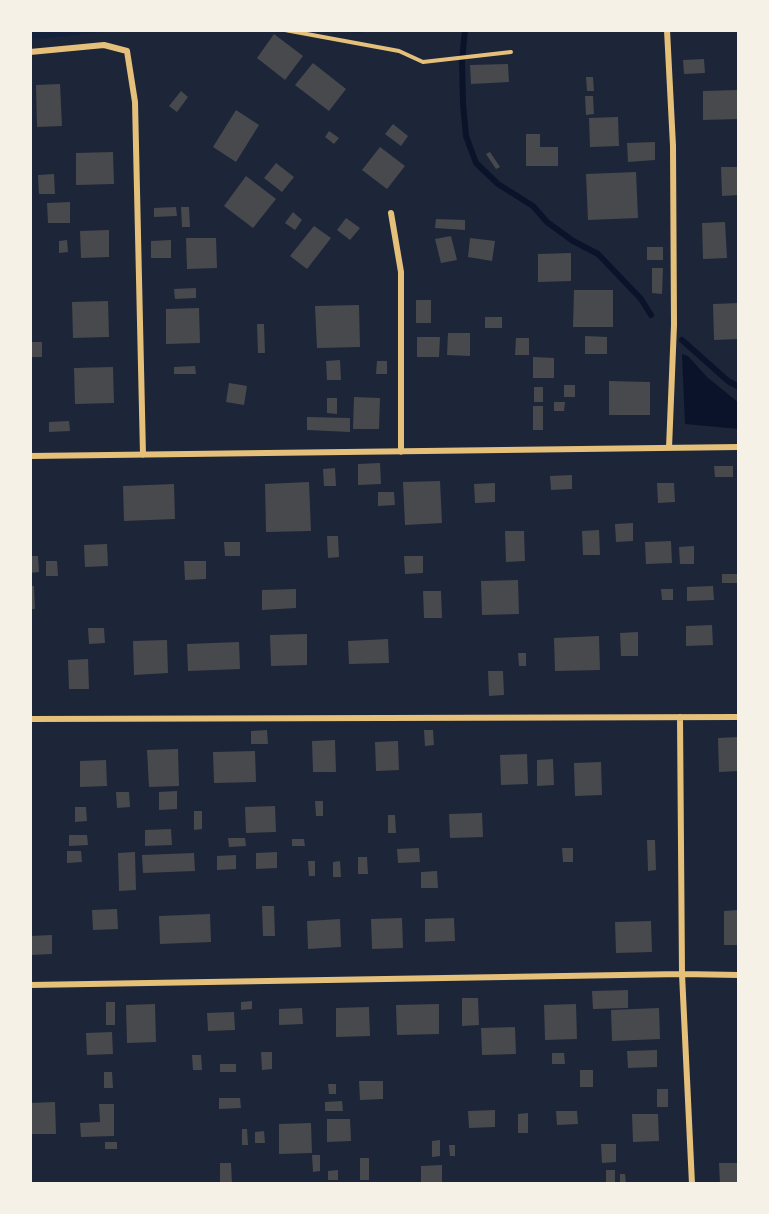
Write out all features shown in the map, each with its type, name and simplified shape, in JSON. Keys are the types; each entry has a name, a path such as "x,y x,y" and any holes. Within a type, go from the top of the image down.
{"street":[{"path":"667,30 673,146 674,325 669,448"},
{"path":"30,52 104,45 127,51 135,102 143,454"},
{"path":"391,213 401,272 401,452"},
{"path":"30,456 739,447"},
{"path":"680,717 682,974 692,1184"},
{"path":"30,719 739,717"},
{"path":"30,985 682,974 739,975"}],"path":[{"path":"285,30 399,51 423,62 511,52"}],"shaded area":[{"path":"120,30 333,30 364,34 358,30 739,30 739,1184 30,1184 30,40"},
{"path":"682,354 688,356 707,377 739,403 739,429 685,424"}],"building":[{"path":"274,34 303,56 285,80 257,58"},
{"path":"704,59 705,73 684,74 683,60"},
{"path":"313,63 346,89 329,111 295,85"},
{"path":"508,64 509,82 471,84 470,65"},
{"path":"586,77 593,77 594,91 587,91"},
{"path":"60,84 62,126 37,127 36,85"},
{"path":"738,90 739,119 703,120 703,91"},
{"path":"181,91 188,97 177,112 169,106"},
{"path":"585,96 593,96 594,114 586,115"},
{"path":"236,110 259,125 236,162 213,147"},
{"path":"618,117 619,146 590,147 589,118"},
{"path":"393,124 408,136 401,146 385,134"},
{"path":"329,131 339,138 334,144 325,137"},
{"path":"526,134 540,134 540,147 558,147 558,166 526,166"},
{"path":"655,142 655,160 628,162 627,143"},
{"path":"380,147 405,166 387,189 362,170"},
{"path":"113,152 114,184 76,185 76,153"},
{"path":"490,152 500,167 496,169 486,154"},
{"path":"276,163 294,177 282,192 264,178"},
{"path":"721,167 739,167 739,195 722,196"},
{"path":"636,172 638,218 588,220 586,174"},
{"path":"54,174 55,194 39,194 38,175"},
{"path":"246,176 276,199 253,228 224,206"},
{"path":"70,202 70,223 48,223 47,203"},
{"path":"176,207 177,216 154,217 154,208"},
{"path":"181,207 189,207 190,227 182,227"},
{"path":"293,212 302,220 295,230 285,223"},
{"path":"346,218 360,228 350,240 337,230"},
{"path":"436,219 465,220 465,230 435,228"},
{"path":"725,222 727,258 703,259 702,223"},
{"path":"314,226 331,238 307,269 290,256"},
{"path":"109,230 109,257 81,258 80,231"},
{"path":"451,236 457,260 441,263 435,239"},
{"path":"186,238 216,238 217,268 187,269"},
{"path":"470,238 495,241 492,261 468,257"},
{"path":"67,240 68,252 59,253 59,241"},
{"path":"171,240 171,258 151,258 151,241"},
{"path":"647,247 663,247 663,260 647,260"},
{"path":"571,253 571,281 538,282 538,254"},
{"path":"652,268 663,268 662,294 652,293"},
{"path":"196,288 196,298 175,299 174,289"},
{"path":"574,290 613,290 613,327 573,327"},
{"path":"416,300 431,300 431,323 416,323"},
{"path":"108,301 109,337 73,338 72,302"},
{"path":"739,303 739,339 714,340 713,304"},
{"path":"359,305 360,347 317,348 315,306"},
{"path":"199,308 200,343 166,344 166,309"},
{"path":"485,317 502,317 502,328 485,328"},
{"path":"257,324 264,324 265,353 258,353"},
{"path":"448,333 470,333 470,356 447,355"},
{"path":"585,336 607,337 607,354 585,354"},
{"path":"417,337 440,337 439,357 417,357"},
{"path":"516,338 529,338 529,355 515,355"},
{"path":"30,342 42,342 42,357 30,357"},
{"path":"533,357 554,358 554,378 533,378"},
{"path":"340,360 341,380 327,380 326,361"},
{"path":"377,361 387,361 387,374 376,374"},
{"path":"195,366 196,374 174,374 174,367"},
{"path":"113,367 114,403 75,404 74,368"},
{"path":"609,381 650,382 650,415 609,415"},
{"path":"229,383 247,386 244,405 226,402"},
{"path":"564,385 575,385 575,397 564,397"},
{"path":"534,387 543,387 543,402 534,402"},
{"path":"354,397 380,398 379,429 353,429"},
{"path":"327,398 337,398 337,414 327,413"},
{"path":"554,402 565,402 564,411 554,411"},
{"path":"533,406 543,406 543,430 533,430"},
{"path":"307,417 350,418 350,432 307,430"},
{"path":"69,421 70,431 49,432 49,422"},
{"path":"380,463 381,484 358,485 358,464"},
{"path":"714,466 733,466 733,477 715,477"},
{"path":"335,468 336,486 324,486 323,469"},
{"path":"572,475 572,489 551,490 550,476"},
{"path":"440,481 442,523 405,525 403,482"},
{"path":"309,482 311,531 266,532 265,484"},
{"path":"495,483 495,502 475,503 474,484"},
{"path":"657,483 674,483 675,502 658,503"},
{"path":"174,484 175,519 124,521 123,486"},
{"path":"378,492 394,492 395,505 378,506"},
{"path":"633,523 633,541 616,542 615,524"},
{"path":"599,530 600,555 583,555 582,531"},
{"path":"505,531 524,531 525,561 506,562"},
{"path":"327,536 338,536 339,557 328,558"},
{"path":"671,541 672,563 646,564 645,542"},
{"path":"224,542 240,542 240,556 225,556"},
{"path":"107,544 108,566 85,567 84,545"},
{"path":"694,546 694,564 680,564 679,547"},
{"path":"30,556 38,556 39,572 30,573"},
{"path":"404,556 423,556 423,573 405,574"},
{"path":"46,561 57,561 58,576 46,576"},
{"path":"184,561 206,561 206,579 185,580"},
{"path":"722,574 739,574 739,583 722,583"},
{"path":"518,580 519,614 482,615 481,581"},
{"path":"30,586 34,586 35,609 30,609"},
{"path":"713,586 714,600 687,601 687,587"},
{"path":"296,589 296,608 262,610 262,590"},
{"path":"661,589 673,589 673,600 662,600"},
{"path":"423,591 441,591 442,618 424,618"},
{"path":"712,625 713,645 686,646 686,626"},
{"path":"88,628 104,628 105,643 89,644"},
{"path":"638,632 638,656 621,656 620,633"},
{"path":"307,634 307,665 271,666 270,635"},
{"path":"599,636 600,670 555,671 554,638"},
{"path":"388,639 389,663 349,664 348,641"},
{"path":"167,640 168,673 134,675 133,641"},
{"path":"239,642 240,669 188,671 187,644"},
{"path":"518,653 526,653 526,666 519,666"},
{"path":"88,659 89,689 69,689 68,660"},
{"path":"488,671 503,671 504,695 489,696"},
{"path":"267,730 268,744 251,744 251,731"},
{"path":"424,730 433,730 434,745 425,746"},
{"path":"739,737 739,771 719,772 718,738"},
{"path":"335,740 336,772 313,772 312,741"},
{"path":"398,741 399,770 376,771 375,742"},
{"path":"178,749 179,786 149,787 147,750"},
{"path":"255,751 256,782 214,783 213,752"},
{"path":"527,754 528,784 501,785 500,755"},
{"path":"553,759 554,785 537,786 537,760"},
{"path":"106,760 107,786 80,787 80,761"},
{"path":"601,762 602,795 575,796 574,763"},
{"path":"177,791 177,809 159,810 159,792"},
{"path":"116,792 129,792 130,807 117,808"},
{"path":"315,801 323,801 323,816 316,816"},
{"path":"275,806 276,832 246,833 245,807"},
{"path":"75,807 86,807 87,821 75,822"},
{"path":"194,811 202,811 202,829 194,830"},
{"path":"482,813 483,837 450,838 449,814"},
{"path":"388,815 395,815 396,833 388,833"},
{"path":"171,829 172,845 145,846 145,830"},
{"path":"69,835 87,835 88,845 69,846"},
{"path":"228,838 245,838 246,846 229,847"},
{"path":"292,839 304,839 305,846 292,846"},
{"path":"647,840 655,840 656,870 648,871"},
{"path":"419,848 420,862 398,863 397,849"},
{"path":"562,848 573,848 573,862 563,862"},
{"path":"67,851 81,851 82,862 67,863"},
{"path":"135,852 136,890 119,891 118,853"},
{"path":"277,852 277,868 256,869 256,853"},
{"path":"194,853 195,871 143,873 142,855"},
{"path":"236,855 236,869 217,870 217,856"},
{"path":"358,857 367,857 368,874 358,874"},
{"path":"308,861 315,861 315,876 309,876"},
{"path":"340,861 341,877 333,877 333,862"},
{"path":"437,871 438,888 421,888 421,872"},
{"path":"262,906 274,906 275,936 263,936"},
{"path":"117,909 118,929 93,930 92,910"},
{"path":"739,910 739,945 724,945 724,911"},
{"path":"210,914 211,942 160,944 159,916"},
{"path":"402,918 403,948 372,949 371,919"},
{"path":"454,918 455,941 425,942 425,919"},
{"path":"340,919 341,947 308,949 307,921"},
{"path":"651,921 652,952 616,953 615,922"},
{"path":"52,935 52,954 30,955 30,936"},
{"path":"628,990 628,1008 593,1009 592,991"},
{"path":"462,998 478,998 479,1025 462,1026"},
{"path":"252,1001 252,1009 241,1010 241,1002"},
{"path":"106,1002 115,1002 115,1025 106,1025"},
{"path":"155,1004 156,1042 127,1043 126,1005"},
{"path":"439,1004 439,1034 397,1035 396,1005"},
{"path":"576,1004 577,1039 545,1040 544,1005"},
{"path":"369,1007 370,1036 336,1037 336,1008"},
{"path":"302,1008 303,1024 279,1025 279,1009"},
{"path":"659,1008 660,1039 612,1041 611,1010"},
{"path":"234,1012 235,1030 208,1031 207,1013"},
{"path":"515,1027 516,1054 482,1055 481,1028"},
{"path":"112,1032 113,1054 87,1055 86,1033"},
{"path":"657,1050 657,1067 628,1068 627,1051"},
{"path":"261,1052 272,1052 272,1069 262,1070"},
{"path":"552,1053 564,1053 565,1064 552,1064"},
{"path":"192,1055 201,1055 202,1070 193,1070"},
{"path":"220,1064 236,1064 236,1072 220,1072"},
{"path":"580,1070 593,1070 593,1087 580,1087"},
{"path":"104,1072 112,1072 113,1088 104,1088"},
{"path":"359,1081 383,1081 383,1099 360,1100"},
{"path":"328,1084 336,1084 336,1094 329,1094"},
{"path":"657,1089 668,1089 668,1107 657,1107"},
{"path":"219,1098 240,1098 241,1108 219,1109"},
{"path":"342,1101 343,1111 325,1111 325,1102"},
{"path":"55,1102 56,1134 30,1134 30,1103"},
{"path":"99,1104 114,1104 114,1136 81,1137 80,1123 100,1122"},
{"path":"495,1110 495,1127 469,1128 468,1111"},
{"path":"556,1111 577,1111 578,1124 557,1125"},
{"path":"528,1113 528,1133 518,1133 518,1114"},
{"path":"632,1114 658,1114 659,1141 633,1142"},
{"path":"327,1119 350,1119 351,1141 327,1142"},
{"path":"311,1123 312,1153 279,1154 279,1124"},
{"path":"242,1129 247,1129 248,1145 242,1145"},
{"path":"264,1131 265,1143 255,1143 255,1132"},
{"path":"440,1140 440,1156 432,1157 432,1141"},
{"path":"105,1142 117,1142 117,1149 105,1149"},
{"path":"601,1144 616,1144 616,1162 602,1163"},
{"path":"449,1145 455,1145 455,1156 450,1156"},
{"path":"312,1155 320,1155 320,1171 313,1172"},
{"path":"360,1158 369,1158 369,1180 360,1180"},
{"path":"220,1163 231,1163 232,1184 220,1184"},
{"path":"719,1163 739,1163 739,1184 720,1184"},
{"path":"442,1165 442,1184 421,1184 421,1166"},
{"path":"338,1170 338,1180 328,1180 328,1171"},
{"path":"606,1170 615,1170 615,1184 606,1184"},
{"path":"620,1174 625,1174 626,1184 620,1184"}],"waterway":[{"path":"465,30 462,60 463,103 466,136 476,163 498,184 533,206 547,222 573,241 598,254 641,299 651,315"},
{"path":"682,340 728,381 739,387"}]}
